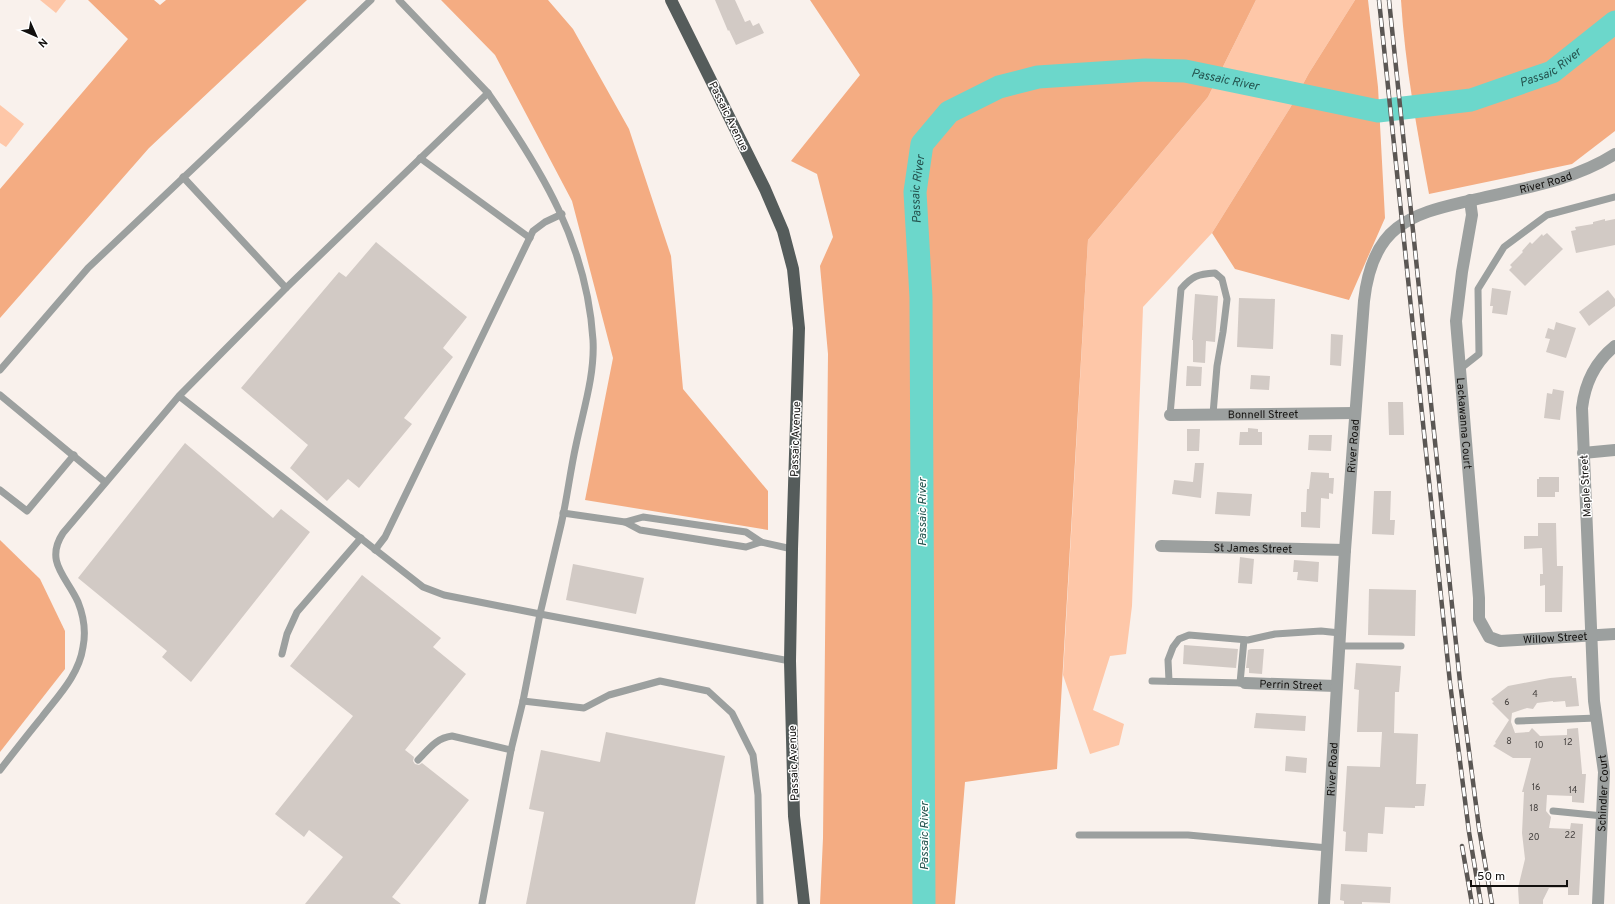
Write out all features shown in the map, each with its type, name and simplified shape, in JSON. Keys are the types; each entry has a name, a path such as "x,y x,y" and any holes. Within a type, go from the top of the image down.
{"main road":[{"name":"Passaic Avenue","path":"671,0 765,189 783,231 793,269 799,328 790,661 794,816 804,904"}],"street":[{"name":"River Road","path":"1324,904 1336,686 1355,413 1366,283 1371,266 1378,250 1397,228 1433,209 1567,177 1615,154"},
{"name":"Lackawanna Court","path":"1470,200 1472,215 1462,272 1456,321 1480,619 1489,637 1496,640"},
{"name":"Maple Street","path":"1592,635 1582,408 1583,397 1588,380 1597,364 1615,346"},
{"name":"Bonnell Street","path":"1170,415 1355,413"},
{"path":"1584,452 1615,450"},
{"name":"St James Street","path":"1161,546 1345,550"},
{"name":"Willow Street","path":"1496,640 1500,641 1615,634"},
{"name":"Schindler Court","path":"1592,635 1594,701 1604,772 1598,904"},
{"name":"Perrin Street","path":"1242,683 1336,686"}],"lane":[{"path":"0,370 88,268 371,0"},
{"path":"399,0 488,93 538,169 562,214 577,251 589,301 593,342 591,376 563,513 540,614 482,904"},
{"path":"0,770 70,681 80,660 83,648 84,624 78,601 57,565 55,554 56,543 105,482 179,396 286,288 488,93"},
{"path":"420,158 530,238"},
{"path":"183,177 286,288"},
{"path":"1460,369 1479,354 1478,289 1504,247 1547,215 1615,198"},
{"path":"375,550 386,537 533,231 545,222 562,214"},
{"path":"1170,415 1181,289 1189,279 1205,274 1215,274 1222,279 1226,300 1223,332 1217,366 1213,414"},
{"path":"0,395 105,482"},
{"path":"179,396 423,587 435,592 540,614 790,661"},
{"path":"0,490 27,511 74,456"},
{"path":"563,513 625,522 640,530 746,547 761,542"},
{"path":"625,522 643,517 746,532 761,542 792,549"},
{"path":"282,654 287,634 297,612 361,538"},
{"path":"1169,681 1168,660 1172,646 1179,639 1189,635 1248,640 1275,634 1321,632 1340,633"},
{"path":"1152,681 1242,683 1244,640"},
{"path":"1339,646 1401,646"},
{"path":"523,701 584,708 609,695 660,681 708,691 732,713 753,754 758,795 760,904"},
{"path":"1518,721 1597,718"},
{"path":"418,760 435,742 444,737 452,736 512,750"},
{"path":"1553,811 1603,816"},
{"path":"1080,835 1188,835 1328,848"}],"shaded area":[{"path":"40,0 66,0 56,13"},
{"path":"88,0 154,0 160,5 166,0 307,0 149,148 0,318 0,189 128,39"},
{"path":"441,0 548,0 573,29 629,129 671,256 683,389 768,491 768,530 585,500 613,358 572,201 495,55"},
{"path":"810,0 1256,0 1208,97 1088,240 1057,769 965,782 955,904 820,904 823,838 828,354 820,266 833,237 817,174 791,161 860,75"},
{"path":"1256,0 1355,0 1212,233 1143,307 1132,606 1126,654 1110,656 1093,710 1124,724 1119,745 1090,754 1063,675 1088,240 1208,97"},
{"path":"1355,0 1368,0 1378,87 1385,218 1349,300 1235,269 1212,233"},
{"path":"1401,0 1615,0 1615,131 1572,164 1429,194 1408,74"},
{"path":"0,105 24,124 6,147 0,143"},
{"path":"0,540 40,579 65,631 65,669 0,752"}],"building":[{"path":"715,0 735,0 745,22 750,20 753,26 759,23 764,33 736,45 729,30 728,31"},
{"path":"1605,219 1605,221 1615,219 1615,245 1576,253 1571,231 1576,230 1575,227 1593,224 1593,222"},
{"path":"1547,233 1563,249 1525,286 1509,270 1512,267 1510,265 1523,252 1522,251 1530,242 1532,244 1542,234 1543,236"},
{"path":"376,242 467,317 443,348 453,357 404,418 412,424 359,488 348,479 327,501 290,468 308,445 241,388 339,272 346,277"},
{"path":"1492,288 1511,291 1507,315 1492,313 1493,306 1490,306"},
{"path":"1608,290 1615,299 1615,306 1589,326 1579,312"},
{"path":"1195,294 1218,296 1215,342 1206,341 1205,363 1193,362 1192,340"},
{"path":"1239,298 1275,299 1273,349 1237,347"},
{"path":"1556,322 1576,328 1566,358 1546,352 1550,339 1545,338 1548,328 1554,330"},
{"path":"1331,334 1343,335 1341,366 1330,365"},
{"path":"1187,366 1202,367 1201,386 1186,386"},
{"path":"1251,375 1270,376 1269,390 1250,389"},
{"path":"1553,389 1564,391 1560,420 1544,418 1547,393 1552,394"},
{"path":"1388,402 1403,402 1404,435 1389,435"},
{"path":"1248,428 1258,429 1258,432 1262,432 1262,445 1239,445 1240,432 1248,432"},
{"path":"1187,429 1200,429 1199,451 1187,451"},
{"path":"1309,435 1332,435 1331,451 1308,450"},
{"path":"185,443 273,518 281,509 310,532 191,682 162,657 167,651 78,578"},
{"path":"1195,463 1204,463 1201,498 1172,494 1174,480 1193,482"},
{"path":"1311,472 1329,473 1329,478 1334,478 1333,494 1329,493 1329,499 1321,498 1320,528 1301,527 1301,512 1306,512 1307,489 1309,489"},
{"path":"1539,477 1559,477 1559,492 1555,492 1555,497 1537,497 1537,479 1539,479"},
{"path":"1374,491 1391,491 1390,520 1395,520 1394,535 1372,534"},
{"path":"1217,492 1252,494 1250,516 1215,514"},
{"path":"1538,523 1556,523 1557,566 1563,566 1562,612 1545,612 1545,585 1540,586 1540,574 1543,574 1542,548 1524,549 1524,536 1538,536"},
{"path":"1240,557 1254,559 1252,584 1238,583"},
{"path":"1294,560 1319,562 1318,582 1297,580 1298,572 1293,572"},
{"path":"573,564 644,578 636,614 566,600"},
{"path":"362,575 441,638 433,647 466,674 405,750 414,757 413,761 415,764 419,765 422,763 469,800 392,897 401,904 305,904 343,857 309,830 304,837 275,814 353,716 290,666"},
{"path":"1369,589 1416,590 1415,636 1368,635"},
{"path":"1184,645 1238,649 1236,668 1183,664"},
{"path":"1264,649 1262,674 1249,673 1249,668 1246,668 1248,650"},
{"path":"1356,663 1401,666 1399,692 1395,692 1394,733 1418,734 1416,784 1426,784 1424,806 1415,806 1415,808 1385,807 1383,834 1368,833 1367,852 1345,851 1346,832 1343,831 1347,766 1380,767 1382,732 1357,732 1359,690 1354,689"},
{"path":"1572,676 1572,678 1576,678 1579,706 1566,707 1565,701 1537,703 1533,709 1527,708 1512,713 1511,722 1515,733 1529,732 1532,728 1540,736 1567,735 1567,729 1578,728 1582,774 1586,774 1584,803 1572,802 1572,796 1547,795 1546,811 1551,817 1549,828 1570,829 1571,823 1583,824 1579,895 1568,895 1568,888 1549,888 1543,900 1543,904 1519,904 1518,888 1525,859 1522,833 1524,792 1522,792 1531,758 1513,758 1493,746 1509,720 1492,703 1494,702 1491,699 1508,686 1550,678"},
{"path":"1256,713 1306,716 1305,731 1254,728"},
{"path":"606,732 725,756 695,904 526,904 544,812 529,809 541,750 600,762"},
{"path":"1286,756 1307,758 1306,773 1285,771"},
{"path":"1341,884 1391,887 1390,903 1362,902 1362,904 1344,904 1344,901 1340,900"}],"waterway":[{"name":"Passaic River","path":"924,904 921,297 915,192 922,144 949,112 999,87 1038,77 1145,70 1185,71 1378,111 1471,100 1552,72 1615,22"}],"railway":[{"path":"1379,0 1450,683 1469,832 1481,904"},
{"path":"1389,0 1460,682 1479,828 1492,904"},
{"path":"1462,846 1472,904"}]}
